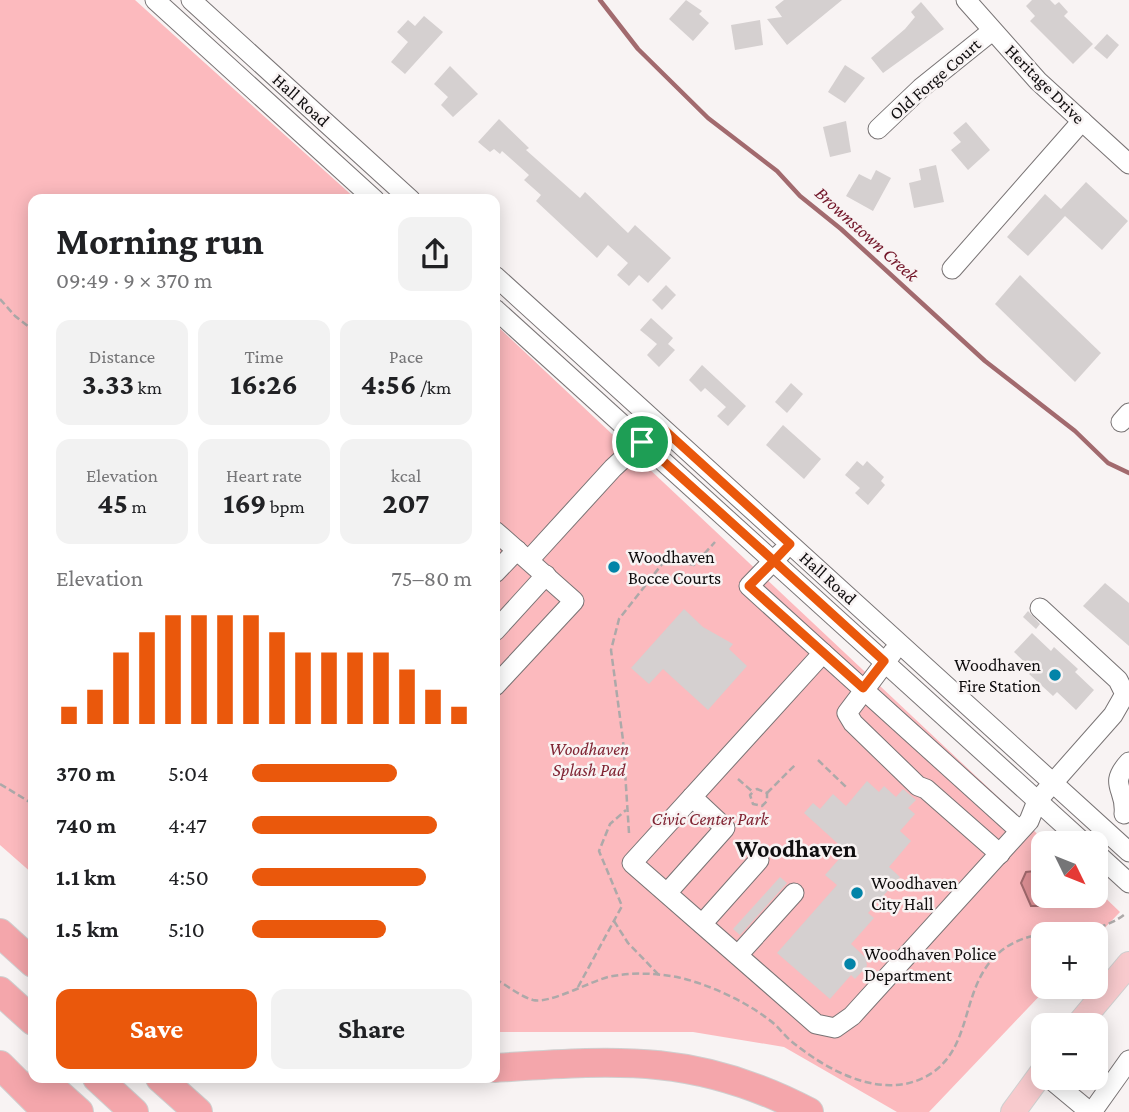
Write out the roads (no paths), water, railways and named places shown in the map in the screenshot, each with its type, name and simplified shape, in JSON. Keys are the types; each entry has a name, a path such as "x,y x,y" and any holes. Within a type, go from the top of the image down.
{"highway":[{"path":"0,912 28,935"},
{"path":"0,933 28,958"},
{"path":"0,991 28,1016"},
{"path":"0,1042 28,1067"},
{"path":"500,1068 626,1062 663,1064 722,1074 808,1112"},
{"path":"0,1065 47,1112"},
{"path":"47,1083 79,1112"},
{"path":"102,1083 134,1112"},
{"path":"166,1083 198,1112"}],"main road":[{"path":"1088,1013 1129,964"},
{"path":"1013,1112 1031,1088"}],"street":[{"name":"Hall Road","path":"155,0 368,194"},
{"name":"Hall Road","path":"191,0 404,194"},
{"name":"Heritage Drive","path":"966,0 1038,81 1129,164"},
{"name":"Old Forge Court","path":"878,129 921,88 992,31"},
{"path":"952,269 1082,121"},
{"name":"Hall Road","path":"500,281 1053,783 1095,831"},
{"name":"Hall Road","path":"500,314 1070,831"},
{"path":"500,570 523,555 659,425"},
{"path":"500,535 574,601 500,681"},
{"path":"790,544 749,586 1020,831"},
{"path":"500,626 546,575"},
{"path":"823,653 632,863 816,1024 835,1028 852,1016 1029,821 1037,801 1113,715 1125,694 1118,680 1040,608"},
{"path":"901,644 884,661 847,713 853,723 918,786 926,789 1000,854"},
{"path":"1108,831 1126,814 1116,785 1119,773 1129,762"},
{"path":"667,893 725,828 692,797"},
{"name":"Hall Road","path":"1108,842 1129,852"},
{"path":"702,924 759,860"},
{"path":"1108,864 1129,883"},
{"path":"738,955 794,893"},
{"path":"1064,1090 1091,1112 1129,1060"}],"waterway":[{"name":"Brownstown Creek","path":"600,0 638,49 708,118 777,171 800,196 841,229 985,361 1075,431 1108,463 1129,473"}],"place":[{"name":"Woodhaven Bocce Courts","path":"614,567"},
{"name":"Woodhaven Fire Station","path":"1055,675"},
{"name":"Woodhaven City Hall","path":"857,893"},
{"name":"Woodhaven Police Department","path":"850,964"}],"district":[{"name":"Woodhaven","path":"796,848"}],"park label":[{"name":"Woodhaven Splash Pad","path":"589,759"},
{"name":"Civic Center Park","path":"710,819"}]}
